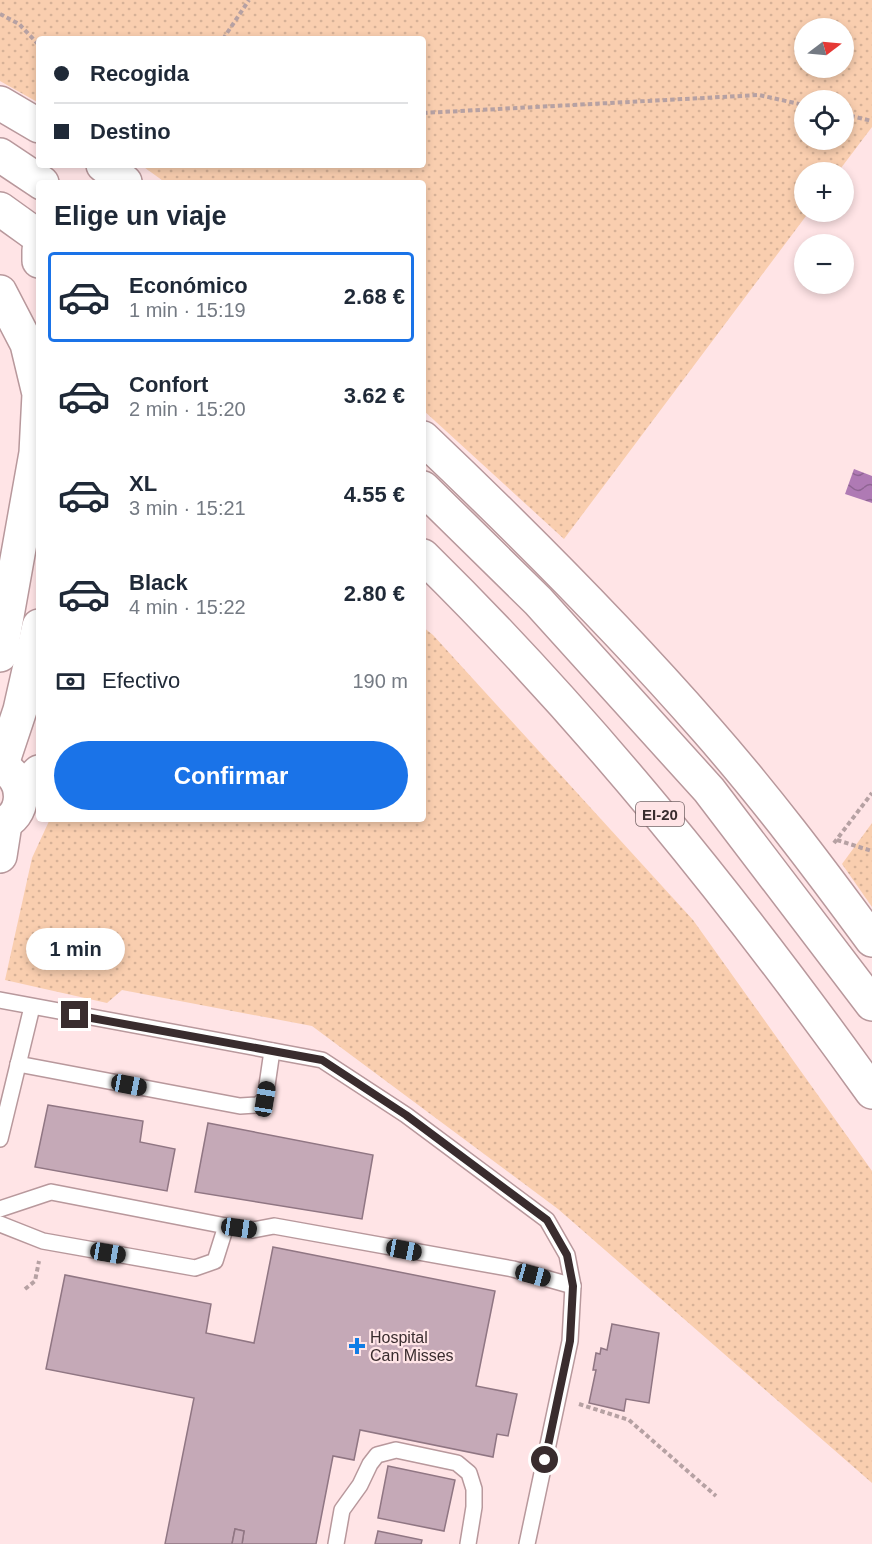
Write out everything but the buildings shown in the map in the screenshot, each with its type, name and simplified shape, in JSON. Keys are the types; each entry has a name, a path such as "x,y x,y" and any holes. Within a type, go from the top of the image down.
{"main road":[{"path":"0,103 36,124"},
{"path":"1,210 36,235"},
{"path":"0,292 27,344 36,382"},
{"path":"426,441 534,544 699,722 815,863 872,940"},
{"path":"0,655 36,453"},
{"path":"426,491 538,601 709,790 872,1004"},
{"name":"EI-20","path":"426,559 535,672 670,826 786,972 872,1092"},
{"path":"0,856 2,825 18,809 15,774 20,710 36,639"}],"lane":[{"path":"0,1000 322,1060 406,1115 547,1220 567,1255 573,1286 570,1341 527,1544"},
{"path":"0,1139 32,1007"},
{"path":"18,1064 240,1106 258,1105 265,1099 272,1051"},
{"path":"0,1209 30,1197 51,1192 226,1226 253,1230 274,1226 513,1269 573,1286"},
{"path":"0,1224 43,1241 195,1268 215,1261 226,1226"},
{"path":"336,1544 342,1510 360,1485 370,1464 377,1455 396,1450 457,1463 469,1473 474,1489 474,1507 468,1544"}],"path":[{"path":"225,36 249,0"},
{"path":"0,14 19,24 36,42"},
{"path":"426,113 759,95 794,103"},
{"path":"854,117 872,121"},
{"path":"872,793 837,840 872,851"},
{"path":"558,1397 629,1420 716,1496"}],"shaded area":[{"path":"0,0 872,0 872,127 846,162 794,162 794,222 802,222 564,539 426,413 426,180 162,180 145,168 426,168 426,36 36,36 36,101 0,81"},
{"path":"426,629 693,920 872,1171 872,1483 558,1209 312,1026 122,990 107,1003 5,980 32,858 49,822 426,822"},
{"path":"872,823 872,907 842,864"}],"water":[{"path":"854,469 872,476 872,503 845,494"}],"place":[{"name":"Hospital Can Misses","path":"357,1346"}],"route":[{"path":"75,1015 322,1060 406,1115 547,1220 567,1255 573,1286 570,1341 545,1460"}]}
